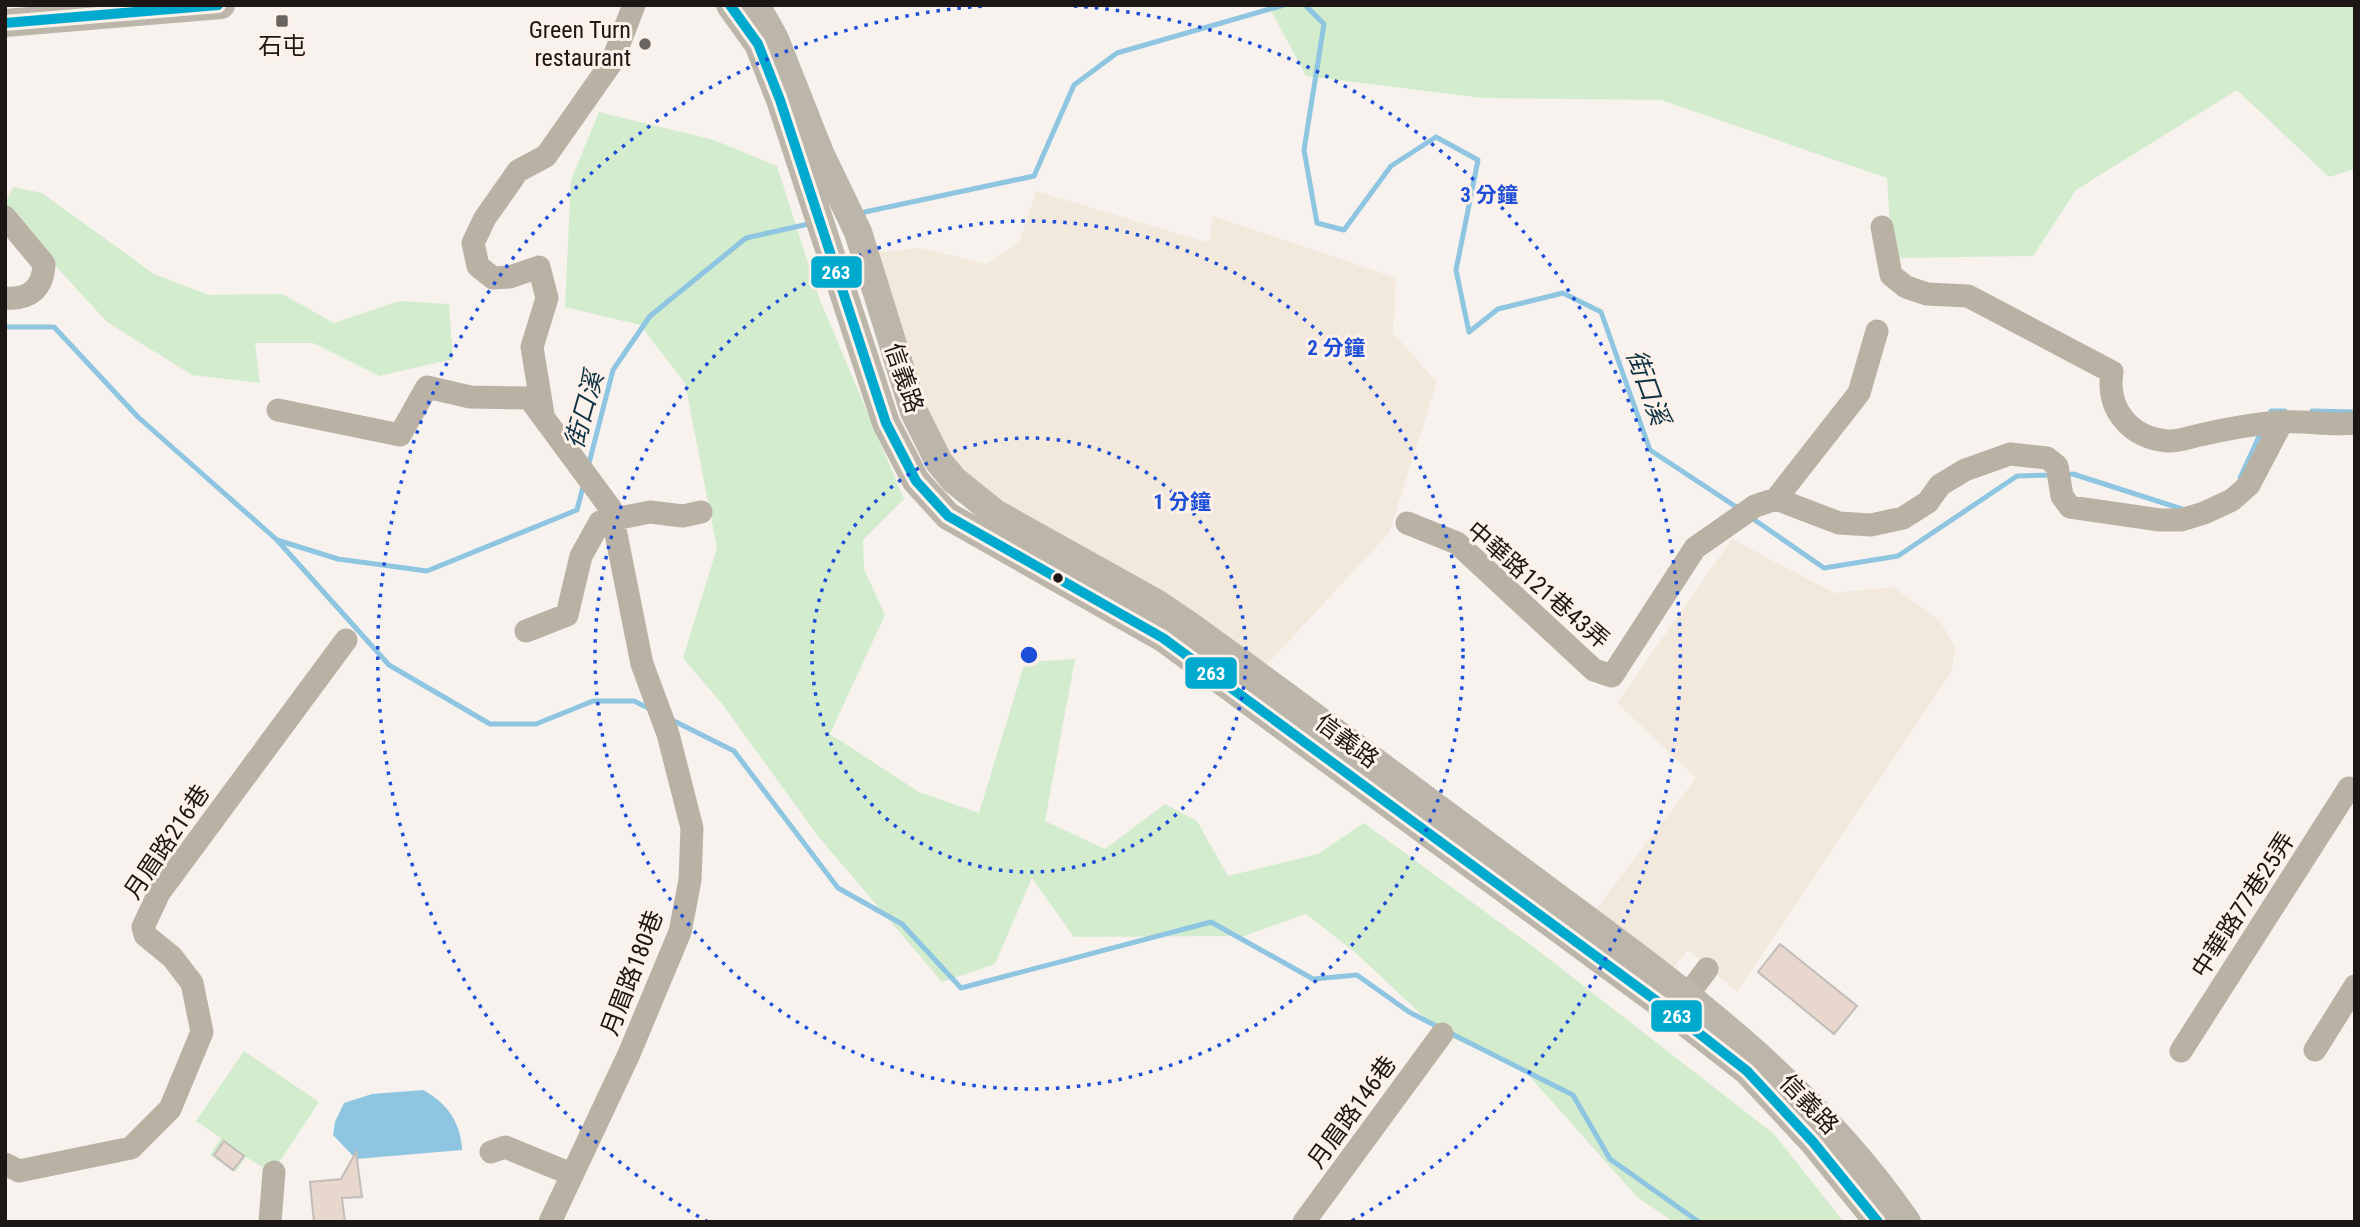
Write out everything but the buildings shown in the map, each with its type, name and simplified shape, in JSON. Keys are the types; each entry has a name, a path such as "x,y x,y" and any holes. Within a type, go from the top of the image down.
{"main road":[{"path":"5,7 24,5"},
{"path":"5,23 221,5"},
{"path":"730,5 758,44 810,155"},
{"path":"756,5 775,37 810,155"},
{"name":"信義路","path":"810,155 858,232 914,412 939,462 954,481 995,513 1158,604 1681,1004 1813,1142 1878,1222"},
{"name":"信義路","path":"810,155 826,239 886,423 916,481 948,516 1163,638 1779,1072 1837,1131 1907,1222"},
{"path":"1134,620 1158,604"}],"street":[{"path":"543,414 532,348 547,298 539,267 510,277 493,278 478,267 473,243 485,218 518,171 545,156 612,62 634,5"},
{"path":"5,218 44,264 44,278 39,287 22,299 5,298"},
{"path":"1882,227 1891,275 1906,287 1927,294 1968,296 2112,372 2109,392 2117,413 2129,426 2169,442 2239,426 2282,422 2330,426 2355,423"},
{"name":"中華路121巷43弄","path":"1407,523 1457,543 1594,670 1612,676 1695,548 1733,520 1766,503 1858,393 1877,331"},
{"path":"278,410 400,435 427,387 470,397 529,398 611,509 613,516"},
{"path":"1766,503 1839,523 1871,525 1903,519 1928,502 1940,485 1965,470 2010,454 2047,458 2058,474 2062,496 2070,507 2160,520 2181,520 2232,499 2249,485 2282,422"},
{"path":"526,631 567,615 581,556 600,522 613,516 650,512 683,516 702,512"},
{"name":"月眉路180巷","path":"550,1222 629,1054 680,932 690,880 692,828 666,728 642,664 613,516"},
{"name":"月眉路216巷","path":"5,1164 19,1171 131,1148 170,1109 202,1032 192,983 172,957 145,935 143,926 159,893 346,640"},
{"name":"中華路77巷25弄","path":"2181,1051 2352,790"},
{"path":"1681,1004 1707,969"},
{"path":"2315,1050 2355,986"},
{"name":"月眉路146巷","path":"1304,1222 1442,1034"},
{"path":"491,1152 505,1147 571,1174"},
{"path":"270,1222 274,1172"}],"shaded area":[{"path":"1036,191 1209,243 1213,216 1396,278 1393,333 1437,382 1389,533 1262,670 963,480 931,442 864,254 921,248 987,264 1020,241"},
{"path":"1732,539 1834,593 1893,587 1940,621 1955,647 1952,671 1737,992 1688,950 1669,973 1591,916 1696,778 1617,703"}],"green space":[{"path":"1268,5 2355,5 2355,169 2329,177 2237,90 2076,190 2033,256 1892,258 1887,178 1661,100 1482,98 1306,76"},
{"path":"599,112 714,140 777,166 820,300 904,499 863,540 864,569 885,615 830,734 919,792 979,813 1025,662 1075,659 1045,821 1105,849 1165,804 1197,821 1228,876 1318,854 1364,823 1540,952 1774,1134 1844,1222 1674,1222 1638,1198 1522,1068 1442,1034 1357,954 1306,914 1244,936 1074,937 1032,878 995,964 942,982 817,835 723,705 683,658 717,548 685,383 640,325 565,307 571,180"},
{"path":"13,187 42,193 154,274 209,295 282,294 334,323 399,301 449,304 453,359 379,376 313,343 255,343 260,383 192,375 107,322 5,211 5,203"},
{"path":"244,1051 319,1102 272,1173 246,1157 235,1172 210,1155 221,1138 196,1121"}],"water":[{"path":"423,1090 439,1101 451,1115 459,1131 462,1150 356,1159 333,1135 335,1122 344,1103 372,1094"}],"waterway":[{"name":"街口溪","path":"860,213 1034,176 1074,85 1117,53 1284,5"},
{"name":"街口溪","path":"1305,5 1324,24 1304,150 1317,223 1344,230 1391,166 1436,137 1478,160 1456,270 1469,332 1498,309 1563,293 1601,312 1650,450 1741,510"},
{"name":"街口溪","path":"588,467 613,370 650,316 746,238 813,223"},
{"name":"街口溪","path":"5,327 54,327 138,417 277,540 338,559 427,571 577,510 584,483"},
{"name":"街口溪","path":"2268,418 2271,411 2285,411"},
{"name":"街口溪","path":"2312,411 2355,412"},
{"name":"街口溪","path":"2240,478 2262,430"},
{"name":"街口溪","path":"2064,475 2073,474 2185,510"},
{"name":"街口溪","path":"1749,516 1824,568 1898,556 2017,476 2054,475"},
{"path":"277,540 389,665 490,724 536,724 593,701 634,701 652,710"},
{"path":"670,719 734,751 838,888 902,924 961,988 1211,922 1313,979 1357,975 1409,1012 1440,1028"},
{"path":"1448,1032 1573,1095 1610,1159 1699,1222"}],"transit line":[{"name":"263","path":"5,23 218,5"},
{"name":"263","path":"730,5 758,44 780,100 886,423 916,481 948,516 1163,638 1673,1013 1747,1071 1813,1142 1878,1222"}],"place":[{"name":"石屯","path":"282,21"},
{"name":"Green Turn restaurant","path":"645,44"}]}
